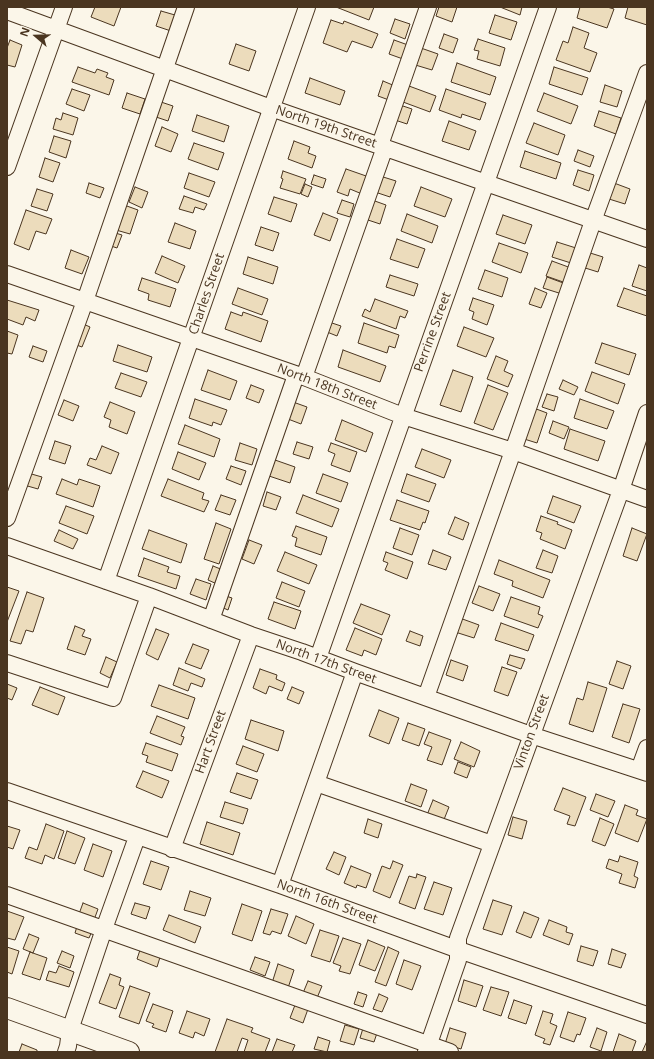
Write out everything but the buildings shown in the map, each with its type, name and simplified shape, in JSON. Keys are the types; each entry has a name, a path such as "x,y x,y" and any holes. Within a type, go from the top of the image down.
{"main road":[{"path":"7,1008 129,1052"}],"street":[{"path":"7,167 10,146 64,7"},
{"path":"7,518 85,301 186,7"},
{"name":"Charles Street","path":"106,581 307,7"},
{"path":"211,620 382,146 428,7"},
{"name":"Perrine Street","path":"318,658 548,7"},
{"name":"North 19th Street","path":"7,11 164,70 647,239"},
{"path":"426,697 514,451 593,221 647,73"},
{"name":"North 18th Street","path":"7,274 300,376 403,416 514,451 647,499"},
{"name":"Vinton Street","path":"427,1048 458,960 458,938 621,490 647,413"},
{"name":"North 17th Street","path":"7,546 149,596 251,635 355,672 643,772"},
{"path":"7,663 113,698 149,596"},
{"name":"Hart Street","path":"172,849 251,635"},
{"path":"280,885 355,672"},
{"path":"643,772 647,748"},
{"path":"316,783 492,844"},
{"name":"North 16th Street","path":"7,791 280,885 459,950 647,1015"},
{"path":"66,1052 70,1030 137,837"},
{"path":"7,895 104,929 427,1048 450,1052"}]}
